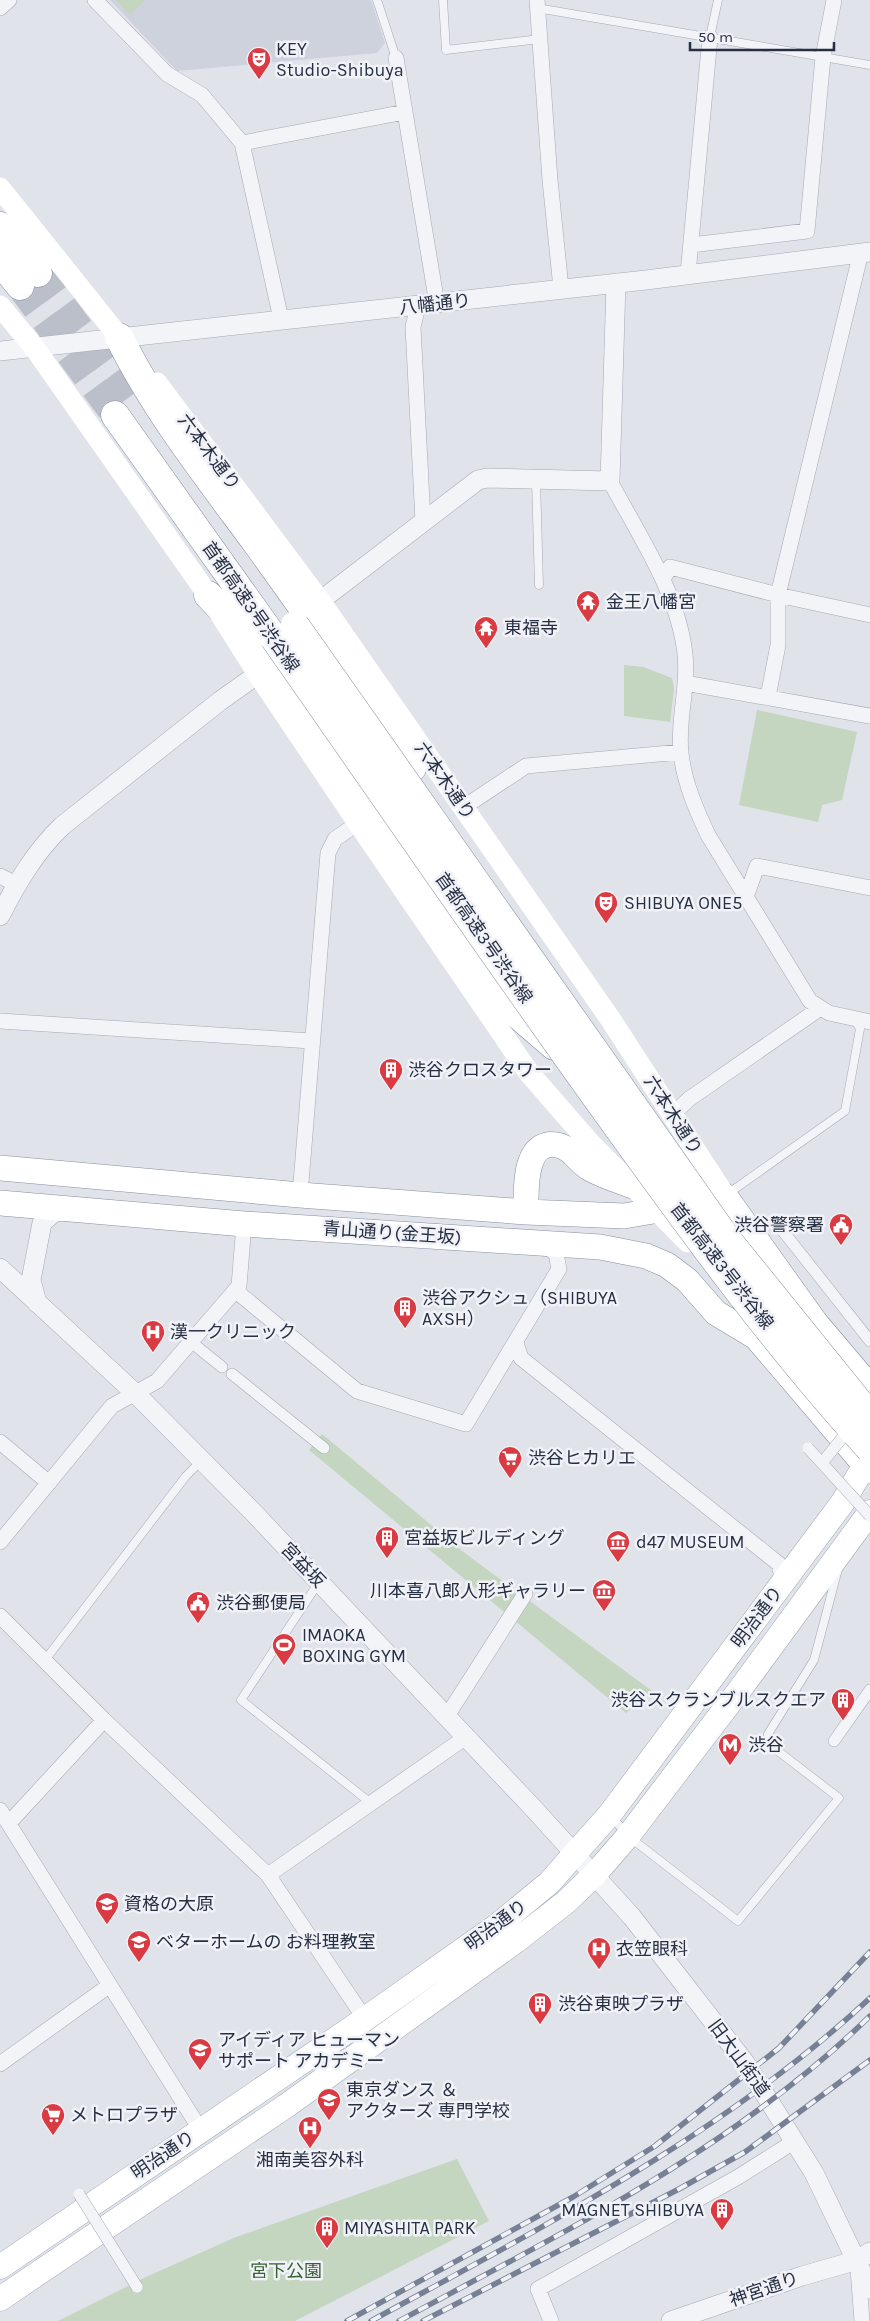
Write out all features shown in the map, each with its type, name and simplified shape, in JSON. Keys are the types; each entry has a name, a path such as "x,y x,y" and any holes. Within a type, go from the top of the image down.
{"highway":[{"path":"0,226 29,280 0,261"},
{"path":"119,337 136,371 196,461 290,624"},
{"name":"首都高速3号渋谷線","path":"125,408 290,624 727,1239 870,1416"},
{"path":"208,595 290,624"},
{"name":"首都高速3号渋谷線","path":"290,624 567,1057 714,1258 809,1377 869,1460"},
{"path":"526,1212 526,1178 530,1163 534,1156 546,1146 562,1146 570,1150 588,1167 635,1187"},
{"name":"青山通り(金王坂)","path":"0,1168 300,1195 526,1212 624,1216 658,1210 711,1189 718,1190 725,1196"},
{"name":"六本木通り","path":"725,1196 816,1322 870,1387"},
{"name":"青山通り(金王坂)","path":"0,1203 244,1224 543,1243 622,1250 646,1256 667,1265 687,1280 716,1314 756,1337"},
{"path":"756,1337 869,1460"}],"main road":[{"path":"0,188 119,337"},
{"path":"0,306 34,347 208,595 258,674 358,823 533,1079 590,1144 693,1246 737,1299 756,1337"},
{"name":"六本木通り","path":"290,624 464,807 611,1020 725,1196"},
{"path":"590,1144 615,1144 642,1137 672,1115"},
{"name":"明治通り","path":"0,2267 200,2129 365,2019 498,1925 548,1883 610,1814 843,1502 869,1460"},
{"name":"明治通り","path":"0,2299 286,2106 516,1942 566,1902 595,1874 628,1836 870,1512"}],"street":[{"path":"0,8 9,0"},
{"path":"95,0 167,74 202,96 242,143 281,320"},
{"path":"691,245 807,231 823,57 834,0"},
{"path":"537,4 561,288"},
{"path":"688,274 710,37"},
{"path":"396,58 437,304"},
{"path":"242,143 405,112"},
{"path":"768,697 778,645 778,595 866,252"},
{"name":"八幡通り","path":"0,351 437,304 866,252"},
{"path":"616,283 610,481 663,579 680,628 685,655 680,752 695,806 708,835 810,1001 829,1013 870,1022"},
{"path":"418,306 414,327 423,521"},
{"path":"290,624 478,480 487,478 610,481"},
{"path":"663,579 670,567 778,595 870,615"},
{"path":"0,916 8,880 42,845 83,807 258,674"},
{"path":"685,683 870,716"},
{"path":"464,807 526,766 680,752"},
{"path":"300,1195 311,1041 328,853 335,838 358,823"},
{"path":"746,897 757,866 870,888"},
{"path":"672,1115 690,1099 819,1008"},
{"path":"0,1021 311,1041"},
{"path":"38,1303 32,1280 42,1223 53,1213 70,1209"},
{"path":"779,1223 870,1341"},
{"path":"0,1542 112,1406 157,1381 236,1291 239,1286 244,1224"},
{"path":"236,1291 357,1391 466,1424 559,1269 556,1254 543,1243"},
{"name":"宮益坂","path":"0,1268 136,1394 202,1460 319,1581 595,1874"},
{"path":"191,1342 222,1366"},
{"path":"516,1342 521,1358 779,1564 783,1582"},
{"path":"232,1374 324,1448"},
{"path":"822,1463 870,1402"},
{"path":"0,1442 49,1483"},
{"path":"801,1454 808,1448 870,1516"},
{"path":"447,1716 525,1594"},
{"path":"0,1616 104,1720 268,1875 365,2019"},
{"path":"834,1741 870,1690"},
{"path":"9,1823 104,1720"},
{"path":"268,1875 466,1737"},
{"path":"0,1810 200,2129"},
{"name":"旧大山街道","path":"595,1874 632,1917 746,2064 796,2141 866,2259 870,2289"},
{"path":"0,2064 110,1985"},
{"path":"551,2321 538,2289 738,2177 796,2141"},
{"path":"79,2194 137,2287"},
{"path":"862,2321 866,2259"},
{"name":"神宮通り","path":"671,2321 788,2280 866,2259"}],"lane":[{"path":"377,0 396,58"},
{"path":"443,0 446,50 540,39"},
{"path":"710,37 718,0"},
{"path":"537,4 870,65"},
{"path":"536,479 539,586"},
{"path":"725,1196 845,1110 860,1028 854,1019"},
{"path":"45,1660 186,1476 202,1460"},
{"path":"610,1814 628,1836 738,1921 839,1798 774,1748 769,1742 768,1734 814,1660 844,1549"},
{"path":"319,1581 241,1700 372,1804"}],"shaded area":[{"path":"110,0 371,0 385,43 377,53 177,71"}],"green space":[{"path":"116,0 145,0 130,15"},
{"path":"624,665 643,667 672,678 674,689 670,722 624,716"},
{"path":"757,710 857,732 842,800 822,805 818,822 739,805"},
{"path":"322,1434 466,1554 652,1691 626,1713 309,1450"},
{"name":"宮下公園","path":"457,2159 489,2221 295,2321 58,2321 146,2277 236,2237"}],"tunnel":[{"path":"38,273 134,402"},
{"path":"20,286 115,415"}],"railway":[{"path":"347,2321 573,2197 655,2146 779,2048 870,1952"},
{"path":"371,2321 566,2213 694,2135 814,2047 870,1998"},
{"path":"399,2321 585,2220 646,2185 705,2147 763,2107 818,2063 870,2016"},
{"path":"423,2321 679,2189 745,2152 870,2060"}],"place":[{"name":"KEY Studio-Shibuya","path":"259,80"},
{"name":"金王八幡宮","path":"588,623"},
{"name":"東福寺","path":"486,649"},
{"name":"SHIBUYA ONE5","path":"606,924"},
{"name":"渋谷クロスタワー","path":"391,1091"},
{"name":"渋谷警察署","path":"841,1246"},
{"name":"渋谷アクシュ（SHIBUYA AXSH）","path":"405,1329"},
{"name":"漢一クリニック","path":"153,1353"},
{"name":"渋谷ヒカリエ","path":"510,1479"},
{"name":"宮益坂ビルディング","path":"387,1559"},
{"name":"d47 MUSEUM","path":"618,1563"},
{"name":"川本喜八郎人形ギャラリー","path":"604,1612"},
{"name":"渋谷郵便局","path":"198,1624"},
{"name":"IMAOKA BOXING GYM","path":"284,1666"},
{"name":"渋谷スクランブルスクエア","path":"843,1721"},
{"name":"渋谷","path":"730,1766"},
{"name":"資格の大原","path":"107,1925"},
{"name":"ベターホームの お料理教室","path":"139,1963"},
{"name":"衣笠眼科","path":"599,1970"},
{"name":"渋谷東映プラザ","path":"540,2025"},
{"name":"アイディア ヒューマン サポート アカデミー","path":"200,2071"},
{"name":"東京ダンス ＆ アクターズ 専門学校","path":"329,2121"},
{"name":"メトロプラザ","path":"53,2136"},
{"name":"湘南美容外科","path":"310,2149"},
{"name":"MAGNET SHIBUYA","path":"722,2231"},
{"name":"MIYASHITA PARK","path":"327,2249"}]}
